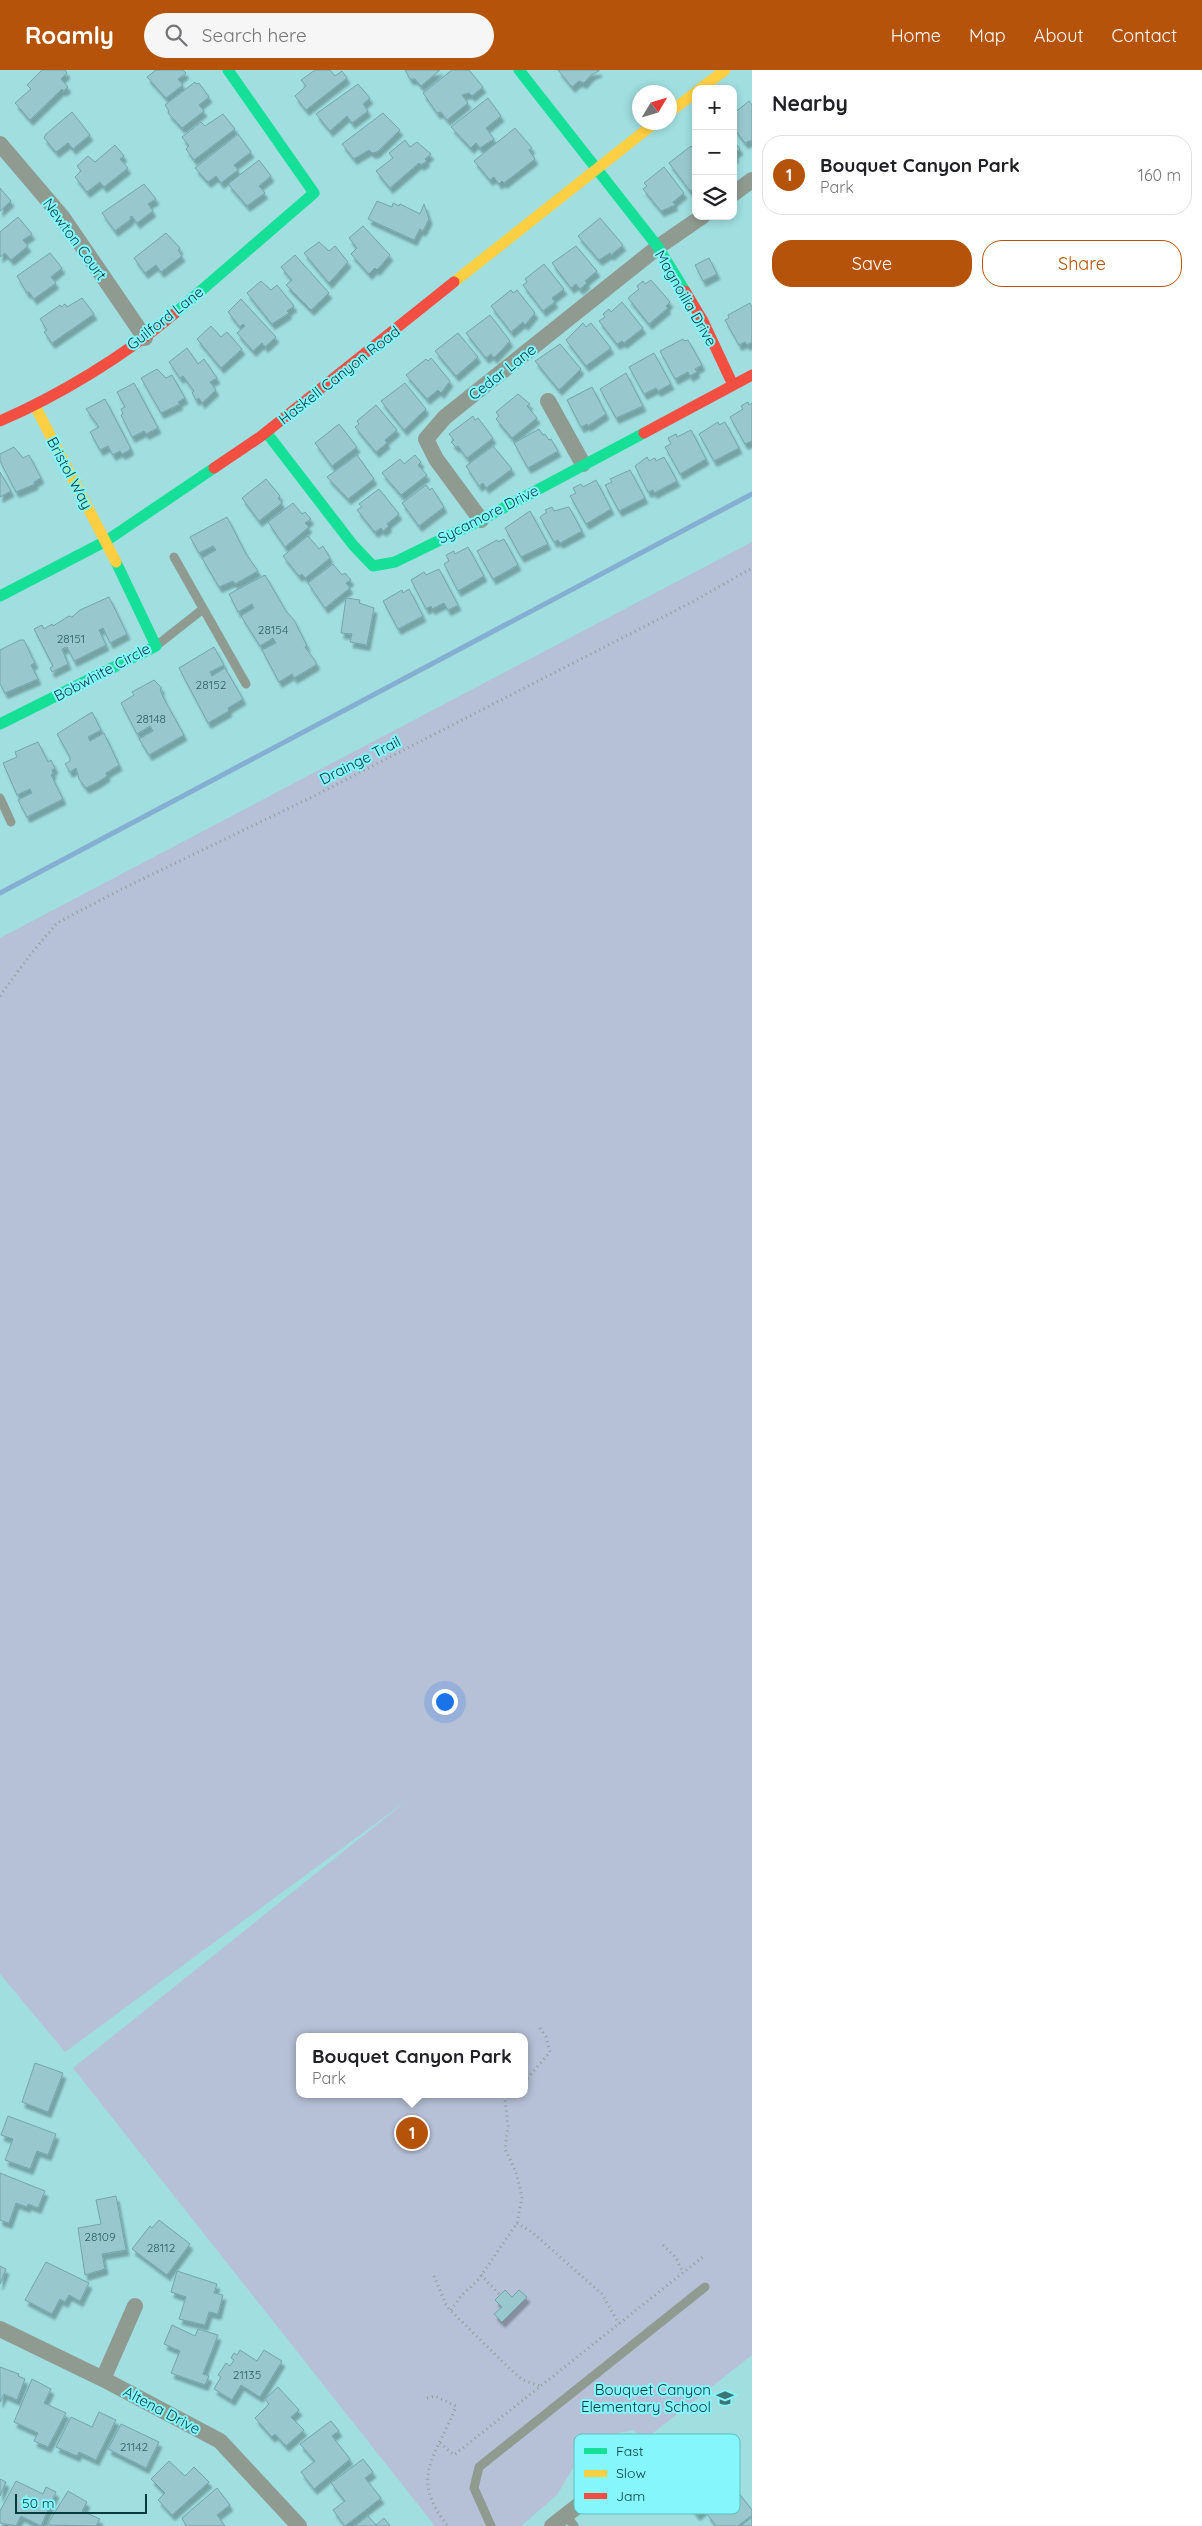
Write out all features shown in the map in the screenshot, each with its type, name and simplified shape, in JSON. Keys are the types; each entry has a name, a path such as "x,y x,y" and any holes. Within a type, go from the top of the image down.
{"street":[{"name":"Guilford Lane","path":"0,421 35,406 145,338 314,193 228,70"},
{"name":"Magnoilia Drive","path":"519,70 658,247 703,321 733,385"},
{"path":"705,85 725,70"},
{"path":"677,107 692,95"},
{"name":"Haskell Canyon Road","path":"0,596 106,541 266,432 646,130"},
{"name":"Newton Court","path":"0,144 63,218 145,338"},
{"path":"737,191 752,180"},
{"path":"658,247 697,220"},
{"name":"Cedar Lane","path":"481,520 436,459 426,440 446,417 658,247"},
{"name":"Sycamore Drive","path":"266,432 353,545 373,566 395,562 481,520 752,375"},
{"path":"548,401 583,464"},
{"name":"Bristol Way","path":"35,406 106,541"},
{"name":"Bobwhite Circle","path":"0,724 156,646 106,541"},
{"path":"103,2379 135,2306"},
{"name":"Altena Drive","path":"0,2329 103,2379 220,2440 299,2526"},
{"path":"552,2526 570,2520"}],"lane":[{"path":"174,557 246,684"},
{"path":"156,646 203,609"},
{"path":"0,798 10,822"},
{"path":"491,2526 474,2488 479,2467 705,2287"}],"path":[{"name":"Drainge Trail","path":"0,996 30,955 57,923 120,890 341,782 694,601 752,568"},
{"path":"528,2079 536,2072 550,2052 546,2037 538,2025"},
{"path":"451,2310 461,2296 481,2275 517,2223 522,2197 516,2172 505,2149 508,2126 505,2100 507,2098"},
{"path":"517,2223 532,2232 602,2294 619,2324"},
{"path":"663,2245 676,2258 683,2273"},
{"path":"440,2443 454,2455 704,2256"},
{"path":"481,2275 500,2295"},
{"path":"434,2276 447,2307 523,2380 541,2386"},
{"path":"427,2398 435,2396 456,2406 430,2461 427,2475 429,2494 437,2512 448,2526"}],"shaded area":[{"path":"752,542 752,2355 652,2434 637,2434 633,2430 615,2434 574,2434 574,2466 557,2495 521,2526 435,2526 73,2068 409,1799 65,2052 0,1974 0,938"}],"building":[{"path":"42,70 65,70 67,73 61,79 68,87 63,91 62,89 30,120 15,103 31,89 27,85"},
{"path":"156,70 183,70 186,73 178,79 183,85 166,98 147,77"},
{"path":"315,70 330,70 335,76 342,71 347,78 306,110 295,96 306,86 301,80"},
{"path":"405,70 440,70 421,86 415,79 410,79"},
{"path":"452,70 469,70 483,87 472,96 469,93 462,95 468,103 447,120 441,112 437,113 423,93"},
{"path":"558,70 599,71 591,75 584,83 579,81 572,87"},
{"path":"195,82 196,84 199,83 209,97 199,105 204,111 182,128 168,113 169,111 165,105"},
{"path":"358,84 370,98 363,104 368,111 352,123 347,116 330,131 316,114"},
{"path":"488,98 501,116 486,128 494,139 480,148 476,143 471,148 451,127"},
{"path":"749,101 752,105 752,140 745,143 737,132 737,111"},
{"path":"72,112 90,135 73,149 68,143 56,152 44,138 46,134"},
{"path":"383,113 400,130 377,152 372,153 369,150 354,159 342,144"},
{"path":"223,114 235,129 194,160 186,149 189,146 182,137 201,122 205,126"},
{"path":"515,128 532,148 529,150 535,159 504,183 502,181 499,184 494,177 490,180 474,161"},
{"path":"238,134 251,152 234,165 238,170 221,183 216,176 208,182 195,168"},
{"path":"405,140 410,147 417,142 431,154 425,159 427,161 421,165 419,163 390,188 376,171 393,158 389,153"},
{"path":"115,145 124,156 120,159 128,168 104,187 100,182 87,192 75,177 81,171 77,166 88,156 95,162"},
{"path":"692,147 692,190 690,191 669,163"},
{"path":"259,160 271,176 259,186 265,193 247,206 228,184"},
{"path":"664,167 684,193 673,202 675,205 661,211 643,189 647,186 644,183"},
{"path":"144,184 156,199 148,204 153,211 137,223 132,216 130,217 131,219 115,231 102,213"},
{"path":"0,188 11,201 0,211"},
{"path":"377,201 392,207 393,203 399,206 400,204 420,214 424,204 429,219 423,231 420,229 414,240 368,219"},
{"path":"18,217 32,234 23,240 28,246 11,260 5,253 0,257 0,232"},
{"path":"600,218 623,245 611,255 610,253 599,260 578,236"},
{"path":"363,226 390,255 377,270 375,268 369,274 351,254 357,248 349,238"},
{"path":"166,233 180,248 178,250 182,256 161,272 156,265 145,273 134,258"},
{"path":"319,242 329,251 335,246 348,262 329,283 304,253"},
{"path":"576,246 597,271 585,281 587,283 580,289 576,284 571,288 552,263"},
{"path":"50,253 62,268 51,277 56,283 34,299 29,292 27,293 17,276"},
{"path":"295,255 329,293 311,310 286,285 292,280 281,267"},
{"path":"709,258 717,274 703,281 695,265"},
{"path":"544,264 564,289 552,298 555,302 543,311 523,285 527,282 525,279"},
{"path":"651,280 670,302 666,306 668,308 649,324 628,298 639,289 637,286 643,281 645,284"},
{"path":"261,281 271,290 277,285 294,306 287,311 289,313 272,324 247,293"},
{"path":"511,290 513,293 517,290 535,313 525,325 523,322 511,332 491,306"},
{"path":"82,298 94,314 52,343 44,332 47,330 40,319 60,305 61,307 65,304 67,307"},
{"path":"241,299 276,337 265,347 262,343 253,351 237,333 245,326 243,324 240,327 228,312"},
{"path":"622,302 643,328 624,343 622,341 617,344 599,321 605,317 603,314 609,309 611,312"},
{"path":"750,303 752,307 752,342 747,345 745,342 739,345 725,320 729,318 728,315"},
{"path":"490,315 510,341 494,358 491,354 486,358 466,333"},
{"path":"583,323 586,327 591,323 611,348 586,366 566,340"},
{"path":"211,326 221,337 227,332 242,349 221,368 197,339"},
{"path":"458,333 478,357 456,376 435,351"},
{"path":"683,339 684,341 688,340 702,365 695,369 697,372 690,376 688,372 675,379 660,351"},
{"path":"560,344 581,369 559,390 535,361"},
{"path":"187,348 198,364 204,359 217,378 210,382 216,390 202,403 199,398 196,400 192,393 194,391 183,376 180,378 169,362"},
{"path":"654,353 671,384 658,391 656,388 644,394 629,367"},
{"path":"431,358 450,381 441,393 438,390 427,399 406,375 426,359 428,361"},
{"path":"157,369 166,378 172,375 185,398 178,402 180,404 161,413 141,378"},
{"path":"626,373 643,406 616,418 600,389"},
{"path":"134,383 158,428 146,434 144,431 132,437 121,415 123,414 121,409 125,407 117,392"},
{"path":"405,383 426,409 404,430 381,401"},
{"path":"592,387 606,414 588,426 587,424 581,427 567,400"},
{"path":"518,394 530,404 527,406 537,418 512,438 496,419 499,416 496,412"},
{"path":"105,399 130,447 130,450 122,454 120,451 113,455 108,446 100,450 90,432 99,427 86,409"},
{"path":"748,402 749,405 752,403 752,441 745,444 730,417 743,409 741,406"},
{"path":"376,405 397,430 385,440 387,443 376,452 355,427 359,424 357,421"},
{"path":"473,416 475,420 478,418 493,438 467,458 458,446 456,447 451,442 454,440 449,434"},
{"path":"718,422 719,425 725,422 739,448 714,461 699,434"},
{"path":"339,424 357,447 332,466 315,443"},
{"path":"539,429 549,440 551,439 558,451 528,468 514,443"},
{"path":"691,430 706,459 680,474 665,447 671,444 668,438 676,434 677,437"},
{"path":"493,446 512,469 486,488 483,483 479,486 466,466"},
{"path":"14,447 23,458 29,455 41,478 34,482 35,484 16,492 0,461 0,454"},
{"path":"357,455 374,479 348,499 327,477"},
{"path":"415,455 421,462 418,465 427,475 401,495 382,473 400,459 404,464"},
{"path":"647,457 649,461 655,458 656,461 664,457 677,481 654,493 653,490 648,492 635,466"},
{"path":"630,470 645,498 619,511 605,485 612,482 610,479"},
{"path":"0,472 11,491 0,497"},
{"path":"266,479 280,496 278,498 282,503 259,521 242,498"},
{"path":"596,480 611,509 586,524 570,496 576,493 573,488 581,484 583,487"},
{"path":"426,485 430,490 432,488 444,507 419,526 402,503"},
{"path":"379,489 399,514 387,524 389,526 383,531 381,528 375,532 357,510 362,507 359,504"},
{"path":"293,503 302,514 305,512 311,519 305,523 309,527 285,547 268,522"},
{"path":"552,507 554,511 569,507 582,531 560,543 558,540 554,542 540,517 547,512 545,510"},
{"path":"530,511 548,544 521,557 505,528"},
{"path":"227,517 246,554 258,571 235,584 233,581 219,587 202,558 216,550 213,546 199,553 190,537"},
{"path":"308,536 319,549 323,546 330,558 305,578 302,574 299,576 283,556"},
{"path":"504,539 518,565 493,579 477,551 497,540 498,542"},
{"path":"468,547 484,576 458,591 444,564 449,561 446,555 454,551 455,554"},
{"path":"333,564 342,575 345,573 351,580 346,583 350,588 325,608 308,583"},
{"path":"439,569 458,605 448,610 444,603 432,609 431,606 426,609 411,580 424,572 426,575"},
{"path":"265,575 286,611 294,620 307,646 305,647 316,662 316,665 294,678 292,674 279,682 262,650 276,643 273,638 260,646 241,616 254,608 252,604 238,612 229,594"},
{"path":"409,589 423,616 398,629 383,601 402,590 403,593"},
{"path":"109,597 127,634 110,643 103,628 99,630 106,645 74,661 67,647 62,649 68,664 52,672 50,668 53,666 34,629 42,625 44,629 52,624 53,626 69,616 72,617 80,610"},
{"path":"346,598 360,600 359,603 374,608 367,645 350,642 352,634 341,633"},
{"path":"20,640 24,640 35,663 31,665 38,679 5,693 0,684 0,650"},
{"path":"214,647 224,665 210,672 212,676 225,668 243,699 228,708 229,711 208,723 179,668"},
{"path":"154,680 162,688 160,689 164,699 184,735 149,755 139,739 153,731 150,726 137,734 121,703 134,695 132,692"},
{"path":"92,712 101,730 88,737 90,741 104,733 119,765 106,773 107,776 86,788 79,779 76,768 70,772 65,764 70,761 70,757 57,734"},
{"path":"38,742 48,762 51,760 55,768 52,770 53,774 51,775 63,799 27,817 18,800 32,793 30,789 17,795 3,763 17,757 15,752"},
{"path":"35,2063 63,2073 48,2112 22,2102"},
{"path":"8,2116 56,2134 48,2155 37,2151 30,2169 5,2160 13,2139 1,2135"},
{"path":"0,2173 45,2191 38,2208 28,2204 27,2207 16,2203 9,2223 0,2220"},
{"path":"116,2196 126,2250 102,2254 105,2269 85,2275 78,2228 101,2224 96,2200"},
{"path":"159,2220 190,2244 167,2275 132,2249 150,2226 152,2228"},
{"path":"46,2262 89,2283 80,2301 69,2295 65,2302 60,2299 52,2314 25,2300"},
{"path":"0,2266 6,2269 0,2284"},
{"path":"177,2271 217,2284 214,2293 223,2295 218,2314 209,2312 205,2325 179,2319 186,2297 171,2292"},
{"path":"505,2290 512,2297 519,2290 527,2297 502,2322 494,2314 502,2307 495,2300"},
{"path":"172,2325 195,2336 198,2329 218,2335 203,2374 209,2376 205,2385 171,2373 180,2351 164,2344"},
{"path":"240,2350 257,2361 264,2350 282,2361 260,2397 241,2385 232,2400 214,2389 221,2377 218,2375 226,2363 230,2366 234,2360 231,2358 234,2353 237,2355"},
{"path":"0,2367 19,2374 18,2376 25,2379 17,2400 4,2394 0,2402"},
{"path":"32,2379 51,2389 44,2403 66,2413 48,2447 34,2441 38,2433 14,2422"},
{"path":"278,2387 299,2410 291,2417 304,2430 286,2446 275,2434 272,2437 255,2418 269,2404 265,2399"},
{"path":"99,2412 116,2420 96,2460 79,2452 77,2456 56,2447 71,2417 92,2427"},
{"path":"331,2421 339,2431 332,2436 350,2459 314,2489 301,2472 315,2461 300,2444"},
{"path":"121,2424 159,2442 146,2468 108,2449"},
{"path":"363,2459 373,2472 365,2478 381,2498 345,2526 333,2510 345,2501 331,2483"},
{"path":"169,2461 185,2476 194,2467 209,2482 172,2515 158,2500 165,2493 151,2479"},
{"path":"0,2479 6,2482 0,2496"},
{"path":"16,2481 43,2494 46,2487 56,2492 41,2526 21,2516 16,2526 0,2523 0,2511"},
{"path":"217,2488 230,2505 217,2515 225,2526 186,2526 182,2518"},
{"path":"68,2491 87,2502 82,2511 100,2519 96,2526 47,2525"},
{"path":"740,2495 752,2510 752,2515 738,2526 716,2526 707,2514 740,2514"},
{"path":"368,2516 376,2525 384,2518 390,2526 355,2526"},
{"path":"752,2517 752,2526 741,2526"}],"waterway":[{"path":"0,893 752,494"}],"traffic: fast":[{"path":"174,314 314,193 228,70"},
{"path":"519,70 658,247 685,291"},
{"path":"266,432 353,545 373,566 395,562 481,520 644,433"},
{"path":"0,596 106,541 214,468"},
{"path":"0,724 156,646 116,562"}],"traffic: slow":[{"path":"705,85 725,70"},
{"path":"677,107 692,95"},
{"path":"454,282 646,130"},
{"path":"35,406 116,562"}],"traffic: jam":[{"path":"214,468 260,437 454,282"},
{"path":"685,291 703,321 733,385"},
{"path":"0,421 23,411 91,374 155,330 174,314"},
{"path":"644,433 752,375"}],"place":[{"name":"Bouquet Canyon Park","path":"412,2133"},
{"name":"Bouquet Canyon Elementary School","path":"725,2398"}]}
